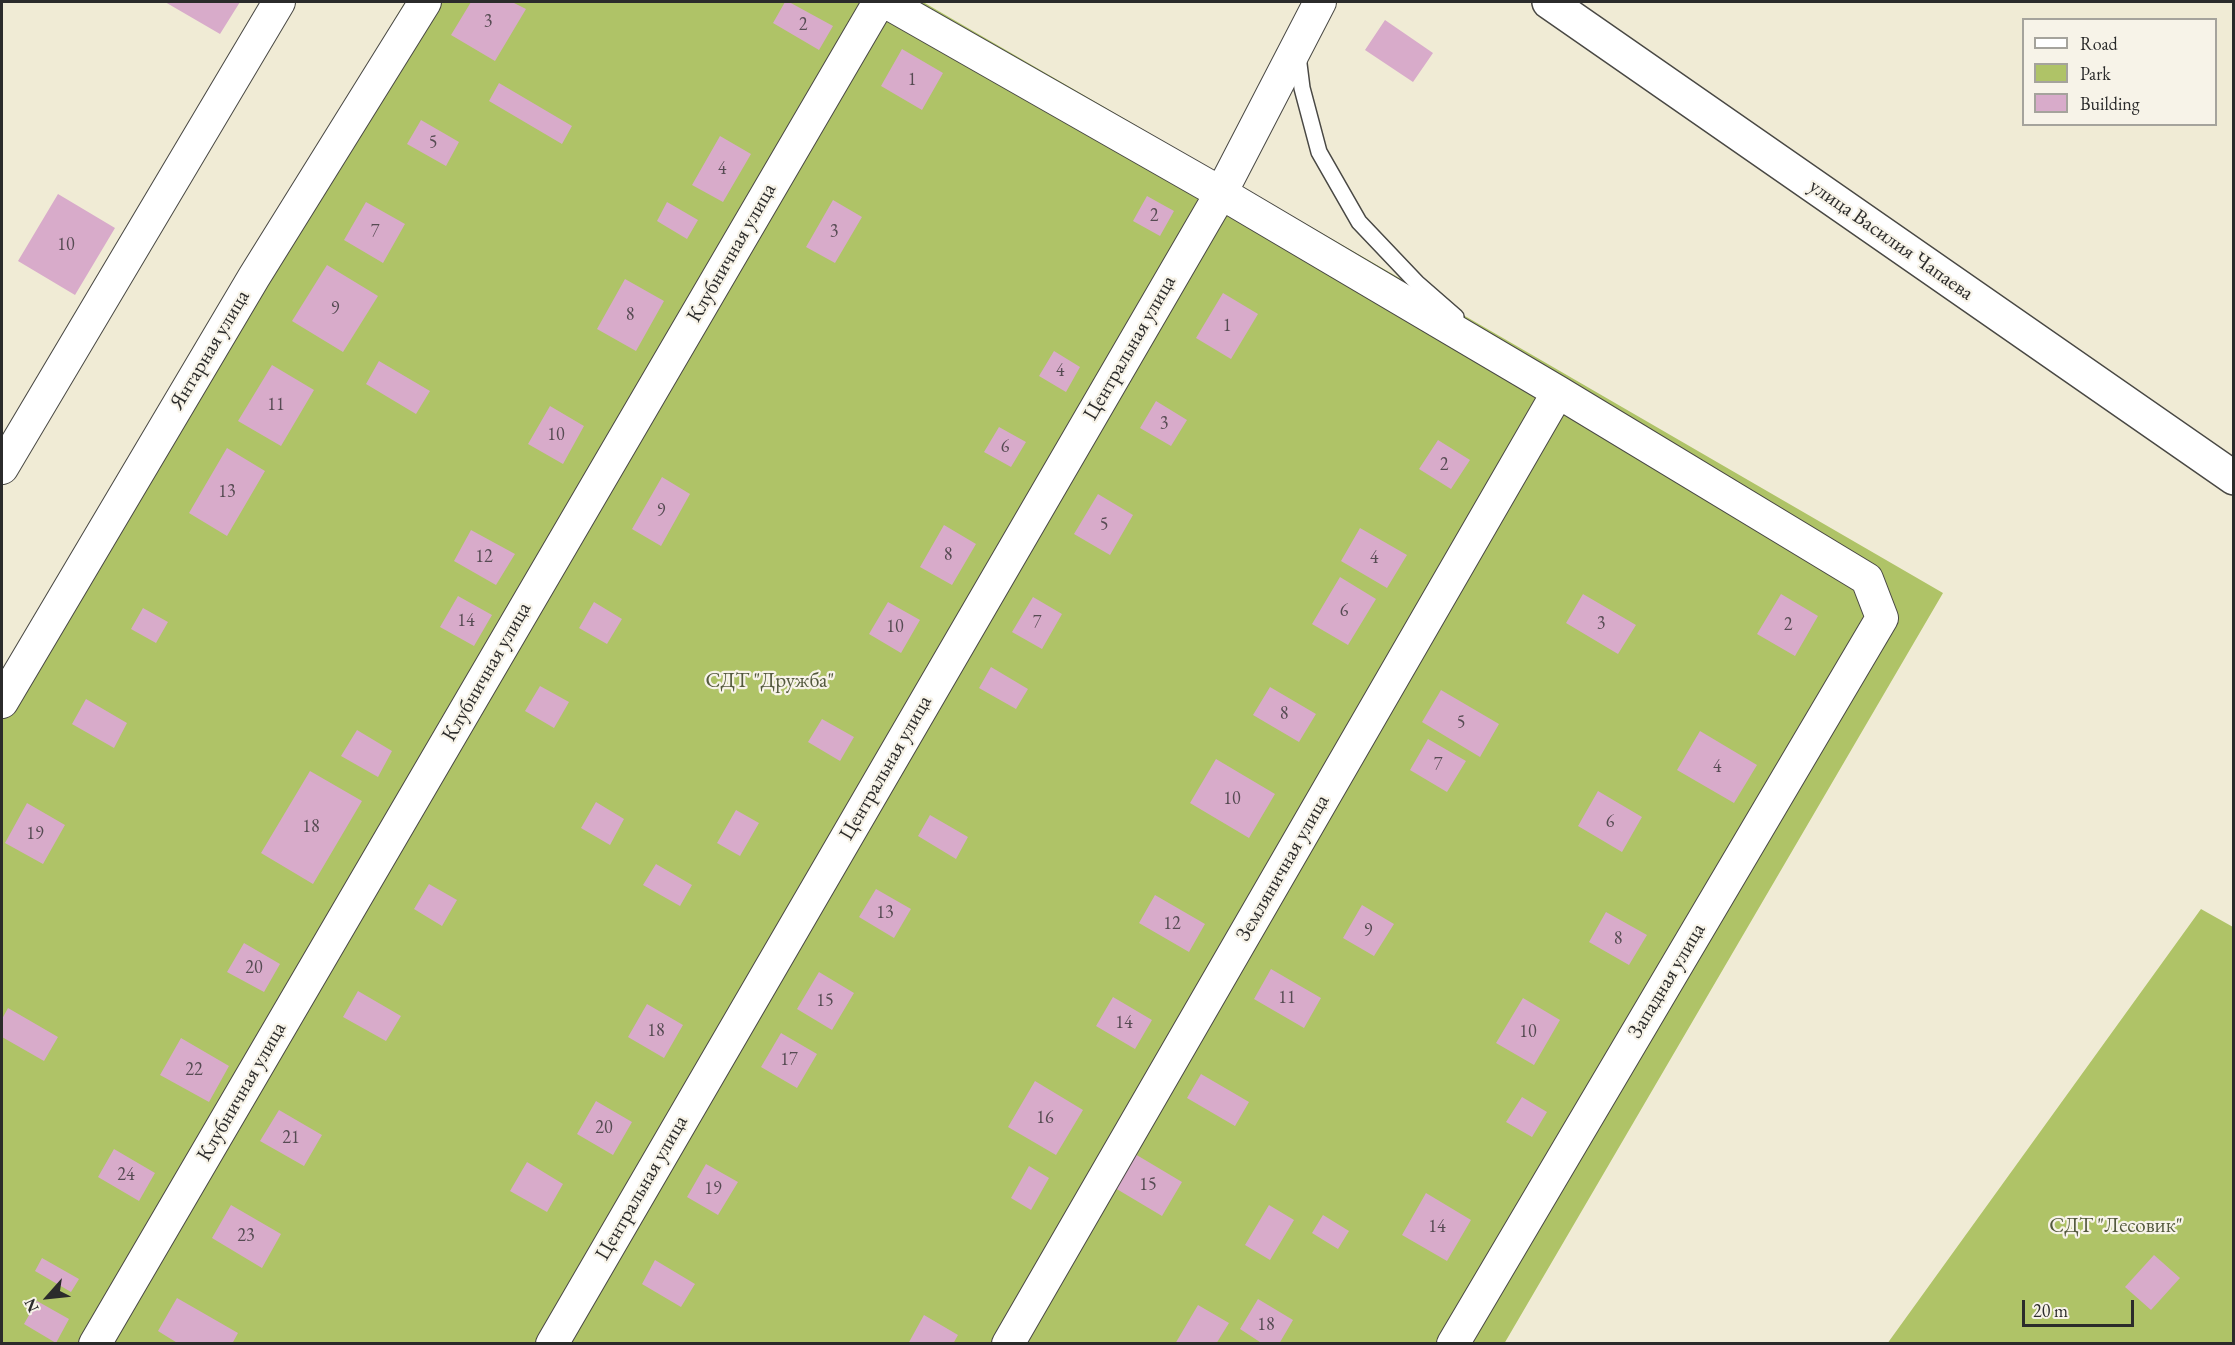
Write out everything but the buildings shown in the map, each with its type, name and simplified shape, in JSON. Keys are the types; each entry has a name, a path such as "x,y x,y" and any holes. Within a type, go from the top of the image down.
{"street":[{"path":"2,468 279,2"},
{"name":"Янтарная улица","path":"2,702 254,277 425,2"},
{"name":"Клубничная улица","path":"95,1344 879,2"},
{"path":"886,2 1221,193 1557,392"},
{"name":"Центральная улица","path":"552,1344 1221,193 1320,2"},
{"name":"улица Василия Чапаева","path":"1549,2 2234,478"},
{"name":"Западная улица","path":"1453,1344 1882,618 1867,579 1557,392"},
{"name":"Земляничная улица","path":"1008,1344 1557,392"}],"lane":[{"path":"1297,48 1302,88 1319,152 1359,222 1417,283 1460,321 1557,392"}],"green space":[{"name":"СДТ \"Дружба\"","path":"405,2 923,2 1943,593 1504,1344 2,1343 2,674"},
{"name":"СДТ \"Лесовик\"","path":"2201,909 2233,927 2233,1343 1887,1344"}]}
